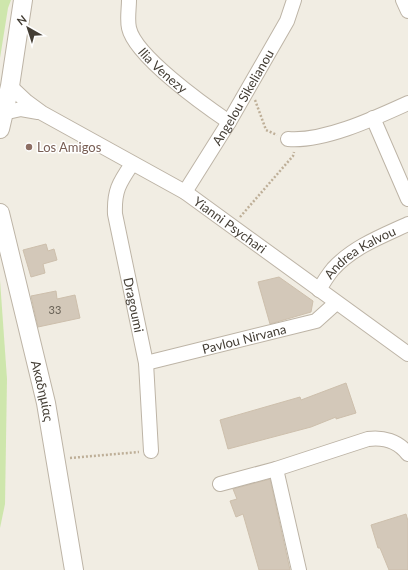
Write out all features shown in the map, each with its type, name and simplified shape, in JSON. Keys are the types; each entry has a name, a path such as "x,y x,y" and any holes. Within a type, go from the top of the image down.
{"street":[{"path":"2,121 10,86 23,0"},
{"name":"Ilia Venezy","path":"129,0 129,28 137,44 174,82 229,122"},
{"name":"Angelou Sikelianou","path":"185,192 229,122 287,21 294,0"},
{"path":"403,0 408,11"},
{"name":"Yianni Psychari","path":"10,86 27,102 42,113 185,192 408,354"},
{"path":"292,140 310,139 373,118 408,103"},
{"name":"Yianni Psychari","path":"2,121 21,109 42,113"},
{"path":"373,118 408,199"},
{"name":"Dragoumi","path":"132,164 116,191 114,198 115,214 146,363 151,451"},
{"name":"Ακαδημίας","path":"0,213 46,403 74,570"},
{"name":"Andrea Kalvou","path":"319,290 332,270 347,257 377,238 408,224"},
{"name":"Pavlou Nirvana","path":"146,363 316,321 336,303"},
{"path":"220,484 276,469 368,439 378,438 403,449"},
{"path":"276,469 299,570"}],"path":[{"path":"232,226 293,156 292,140 266,130 250,85"},
{"path":"55,460 151,451"}],"green space":[{"path":"0,0 11,0 8,8 0,58"},
{"path":"0,280 7,379 5,504 0,528"}],"building":[{"path":"46,244 48,251 54,249 57,260 43,264 45,273 31,277 23,250"},
{"path":"279,277 313,301 311,312 270,324 258,282"},
{"path":"56,291 57,299 75,295 80,318 38,327 31,296"},
{"path":"346,383 356,413 336,419 336,417 311,427 228,449 220,420 300,397 301,400"},
{"path":"270,479 290,570 259,570 243,514 236,517 230,501 237,499 233,489"},
{"path":"406,514 408,521 408,570 389,570 380,548 378,548 371,525"}],"place":[{"name":"Los Amigos","path":"29,147"}]}
